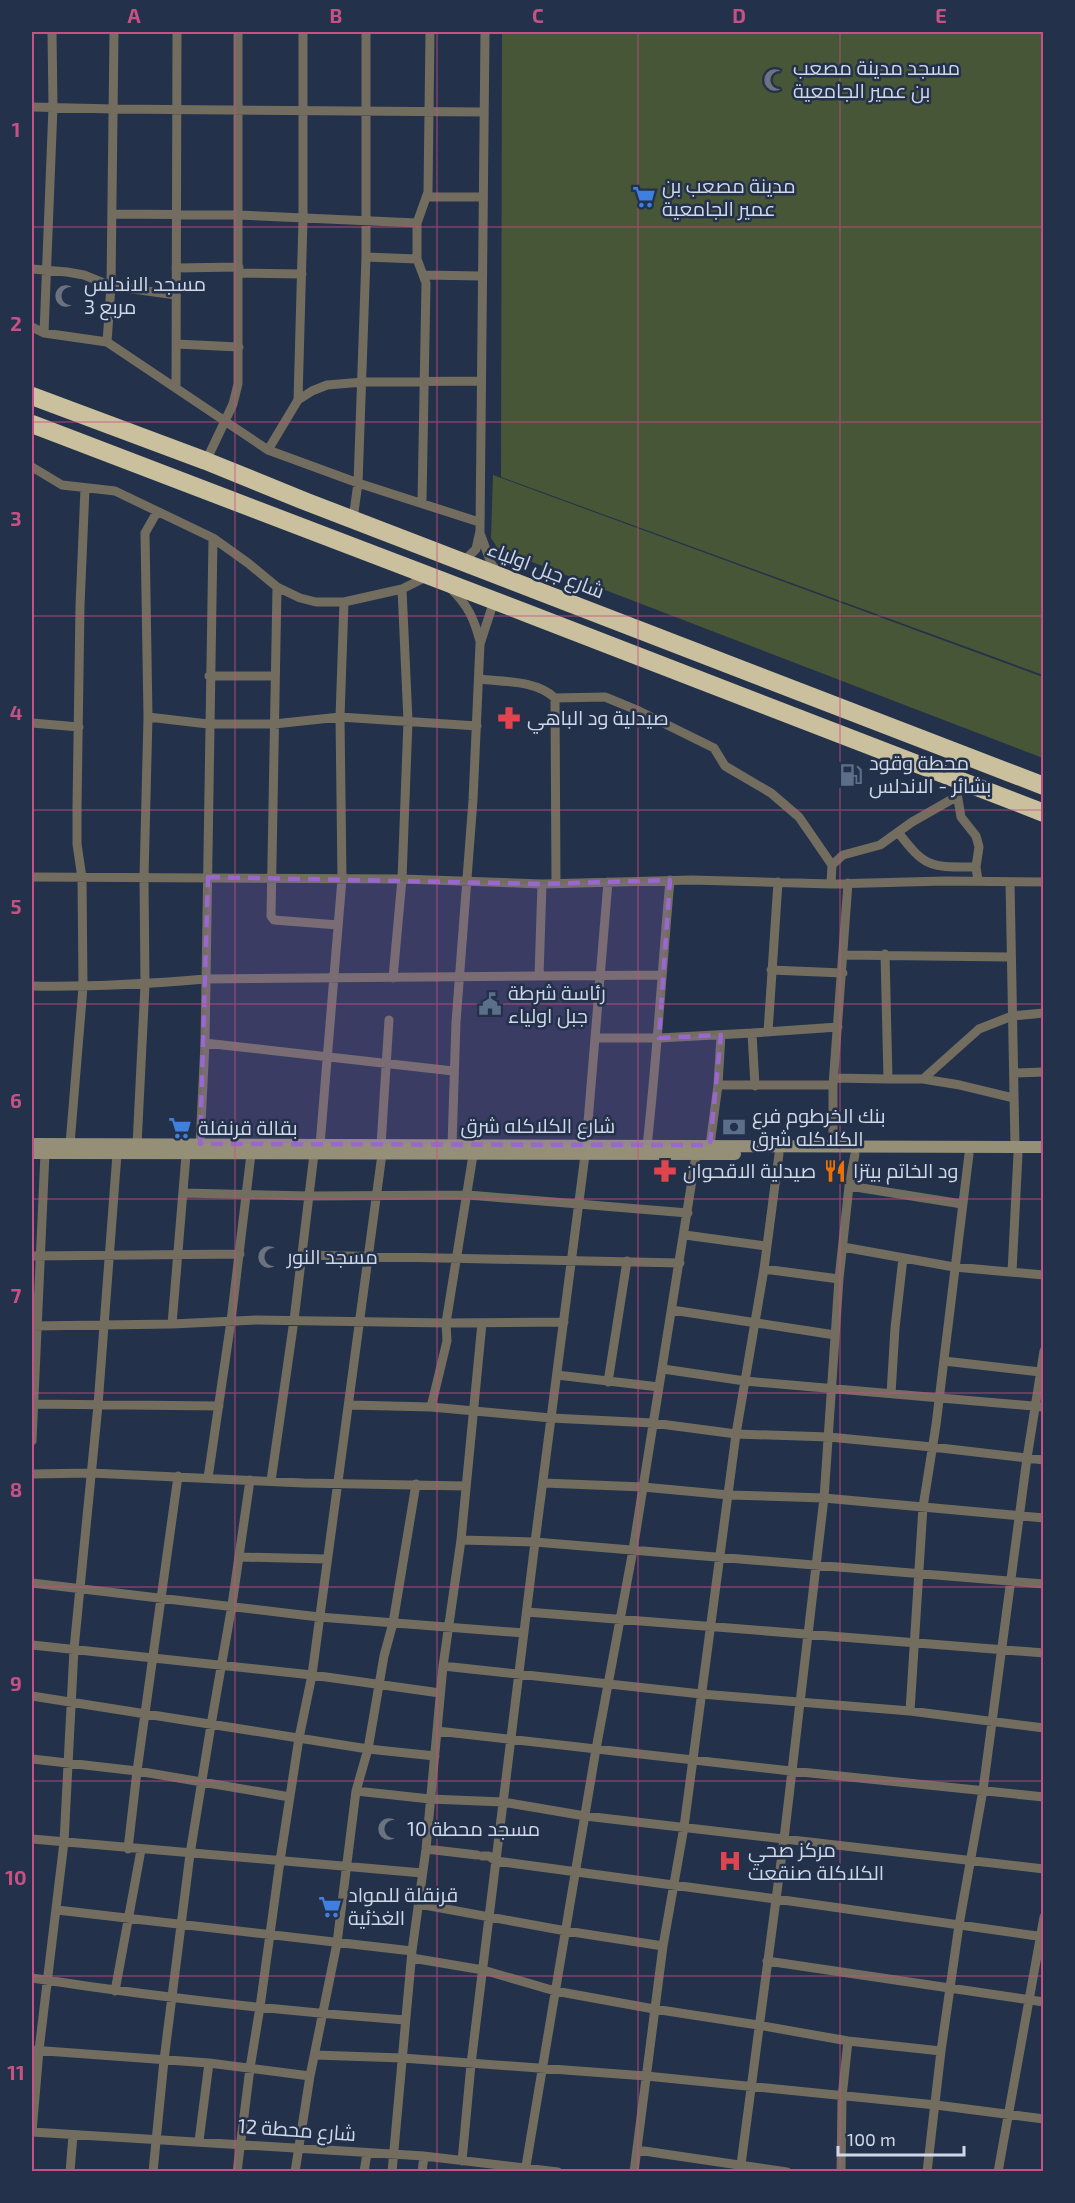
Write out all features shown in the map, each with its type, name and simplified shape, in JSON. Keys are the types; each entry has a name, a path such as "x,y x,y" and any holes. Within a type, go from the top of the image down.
{"highway":[{"name":"شارع جبل اولياء","path":"32,396 206,461 1037,783"},
{"path":"32,424 494,601 957,788 979,788 1044,813"},
{"path":"979,788 995,777 1002,768"},
{"path":"1013,801 1037,783"}],"street":[{"path":"44,333 53,107 52,32"},
{"path":"107,342 111,286 114,32"},
{"path":"176,387 177,32"},
{"path":"206,461 225,422 238,384 238,32"},
{"path":"268,450 298,400 303,219 303,32"},
{"path":"353,519 358,483 363,382 366,258 366,32"},
{"path":"422,502 426,288 424,275 417,259 417,223 427,197 430,32"},
{"path":"463,562 476,549 479,527 485,32"},
{"path":"32,107 484,112"},
{"path":"427,197 482,197"},
{"path":"112,214 238,215 417,223"},
{"path":"366,258 417,259"},
{"path":"176,268 302,274"},
{"path":"32,269 48,269 84,275 111,286 176,296"},
{"path":"424,275 481,276"},
{"path":"32,327 44,333 107,342 268,450 358,483 422,502 479,527 491,563 500,576"},
{"path":"176,344 239,347"},
{"path":"298,400 327,385 363,382 480,381"},
{"path":"32,467 62,485 115,491 213,538 277,587 300,598 316,602 344,602 437,580 465,602 480,644"},
{"path":"70,1144 82,987 82,878 77,844 80,606 85,488"},
{"path":"136,1144 145,985 144,877 148,717 145,533 157,512"},
{"path":"200,1144 205,1043 208,724 213,538"},
{"path":"277,587 272,919 338,925"},
{"path":"393,978 402,879 408,721 402,590"},
{"path":"452,1145 453,1071 468,882 480,644 494,601"},
{"path":"271,1481 317,1150 342,879 340,717 344,602"},
{"path":"209,676 275,676"},
{"path":"479,679 532,685 555,698 605,697 714,748 725,766 771,793 799,817 831,865 831,884"},
{"path":"555,698 555,883"},
{"path":"148,717 208,724 274,724 340,717 477,726"},
{"path":"32,723 79,727"},
{"path":"831,865 843,855 879,845 957,788 961,817 976,836 979,847 976,867 978,881"},
{"path":"898,832 924,862 942,867 976,867"},
{"path":"32,877 402,879 542,884 670,880 831,884 1044,882"},
{"path":"647,1146 659,1038 670,880"},
{"path":"462,2161 471,2064 503,1802 570,1260 586,1150 608,882"},
{"path":"768,1032 778,882"},
{"path":"1010,882 1010,957 1017,1150 1012,1272"},
{"path":"833,1146 833,1082 848,883"},
{"path":"539,975 542,884"},
{"path":"885,954 888,1079"},
{"path":"844,955 1010,957"},
{"path":"771,970 843,973"},
{"path":"32,986 145,985 205,979 662,975"},
{"path":"923,1079 979,1029 1012,1016 1044,1013"},
{"path":"237,2172 269,1935 299,1738 312,1675 349,1405 381,1149 389,1020"},
{"path":"597,1038 659,1038 838,1027"},
{"path":"752,1033 755,1086"},
{"path":"710,1145 722,1035"},
{"path":"205,1043 453,1071"},
{"path":"1014,1072 1044,1072"},
{"path":"718,1085 755,1086 923,1079 1014,1098"},
{"name":"شارع الكلاكله شرق","path":"32,1144 200,1144 317,1150"},
{"name":"شارع الكلاكله شرق","path":"38,1153 251,1154 452,1145 696,1155 969,1154 1044,1147"},
{"name":"شارع الكلاكله شرق","path":"381,1149 473,1155 647,1146 833,1146 1017,1150 1044,1155"},
{"path":"32,1441 38,1153"},
{"path":"32,2132 35,2050 49,1981 64,1842 74,1649 98,1405 117,1154"},
{"path":"208,1478 240,1254 251,1154"},
{"path":"634,2172 654,2009 684,1827 736,1434 764,1269 779,1154"},
{"path":"740,2168 784,1839 824,1498 839,1279 849,1186 855,1154"},
{"path":"910,1711 923,1507 944,1361 969,1154"},
{"path":"172,1324 186,1155"},
{"path":"431,1407 447,1341 446,1323 473,1155"},
{"path":"525,2170 596,1749 610,1685 633,1550 696,1155"},
{"path":"849,1186 962,1204"},
{"path":"184,1193 310,1196 468,1195 688,1214"},
{"path":"685,1234 766,1246"},
{"path":"843,1247 954,1267 1044,1275"},
{"path":"36,1256 240,1254"},
{"path":"303,1255 627,1260 680,1263"},
{"path":"891,1394 895,1328 903,1258"},
{"path":"608,1382 627,1260"},
{"path":"764,1269 839,1279"},
{"path":"672,1310 835,1335"},
{"path":"34,1326 294,1320 446,1323 564,1322"},
{"path":"392,2172 405,2020 426,1849 443,1666 461,1540 482,1323"},
{"path":"927,2172 941,2051 952,1987 959,1925 993,1723 1027,1458 1039,1406 1040,1372 1044,1351"},
{"path":"944,1361 1040,1372"},
{"path":"663,1369 745,1381 1039,1406"},
{"path":"557,1375 659,1388"},
{"path":"32,1404 219,1406"},
{"path":"349,1405 431,1407 551,1418 653,1424 736,1434 829,1437 1044,1460"},
{"path":"32,1474 91,1473 466,1486"},
{"path":"128,1849 178,1476"},
{"path":"153,2172 164,2060 174,1997 190,1854 232,1605 250,1480"},
{"path":"544,1483 643,1487 729,1495 824,1498 1044,1518"},
{"path":"296,2172 310,2076 337,1943 356,1791 368,1749 393,1623 416,1484"},
{"path":"461,1540 535,1542 1044,1584"},
{"path":"239,1557 327,1559"},
{"path":"32,1583 319,1617 524,1633"},
{"path":"527,1612 1044,1653"},
{"path":"32,1645 312,1675 440,1693"},
{"path":"443,1666 701,1694 910,1711 1044,1728"},
{"path":"32,1696 71,1704 145,1713 368,1749 435,1756"},
{"path":"437,1731 1044,1797"},
{"path":"32,1759 137,1771 290,1797"},
{"path":"356,1791 430,1799 503,1802 585,1816 1044,1869"},
{"path":"32,1839 422,1874"},
{"path":"426,1849 489,1856 496,1861 1042,1937"},
{"path":"115,1991 141,1850"},
{"path":"419,1904 663,1946"},
{"path":"57,1910 412,1954 483,1970 555,1991 848,2041 941,2051"},
{"path":"998,2172 1044,1917"},
{"path":"767,1961 1044,2002"},
{"path":"32,1978 115,1991 323,2014 405,2020"},
{"path":"841,2172 842,2097 848,2041"},
{"path":"35,2050 209,2063 310,2076"},
{"path":"315,2055 402,2058 646,2076 936,2105 1044,2119"},
{"path":"199,2141 209,2063"},
{"name":"شارع محطة 12","path":"32,2132 424,2156 525,2170 558,2172"},
{"path":"70,2172 74,2134"},
{"path":"637,2150 740,2168 785,2171"},
{"path":"364,2172 367,2153"},
{"path":"422,2172 424,2156"}],"highlighted area":[{"path":"208,877 542,884 670,880 659,1038 721,1035 710,1145 200,1144"}],"green space":[{"path":"502,32 1043,32 1043,675 501,477"},
{"path":"493,475 1043,677 1043,758 498,549 491,538"}],"place":[{"name":"مسجد مدينة مصعب بن عمير الجامعية","path":"775,80"},
{"name":"مدينة مصعب بن عمير الجامعية","path":"644,197"},
{"name":"مسجد الاندلس مربع 3","path":"66,296"},
{"name":"صيدلية ود الباهي","path":"509,718"},
{"name":"محطة وقود بشائر - الاندلس","path":"851,775"},
{"name":"رئاسة شرطة جبل اولياء","path":"490,1004"},
{"name":"بنك الخرطوم فرع الكلاكله شرق","path":"734,1127"},
{"name":"بقالة قرنفلة","path":"180,1128"},
{"name":"صيدلية الاقحوان","path":"665,1171"},
{"name":"ود الخاتم بيتزا","path":"835,1171"},
{"name":"مسجد النور","path":"269,1257"},
{"name":"مسجد محطة 10","path":"389,1829"},
{"name":"مركز صحي الكلاكلة صنقعت","path":"730,1861"},
{"name":"قرنقلة للمواد الغذئية","path":"330,1907"}]}
